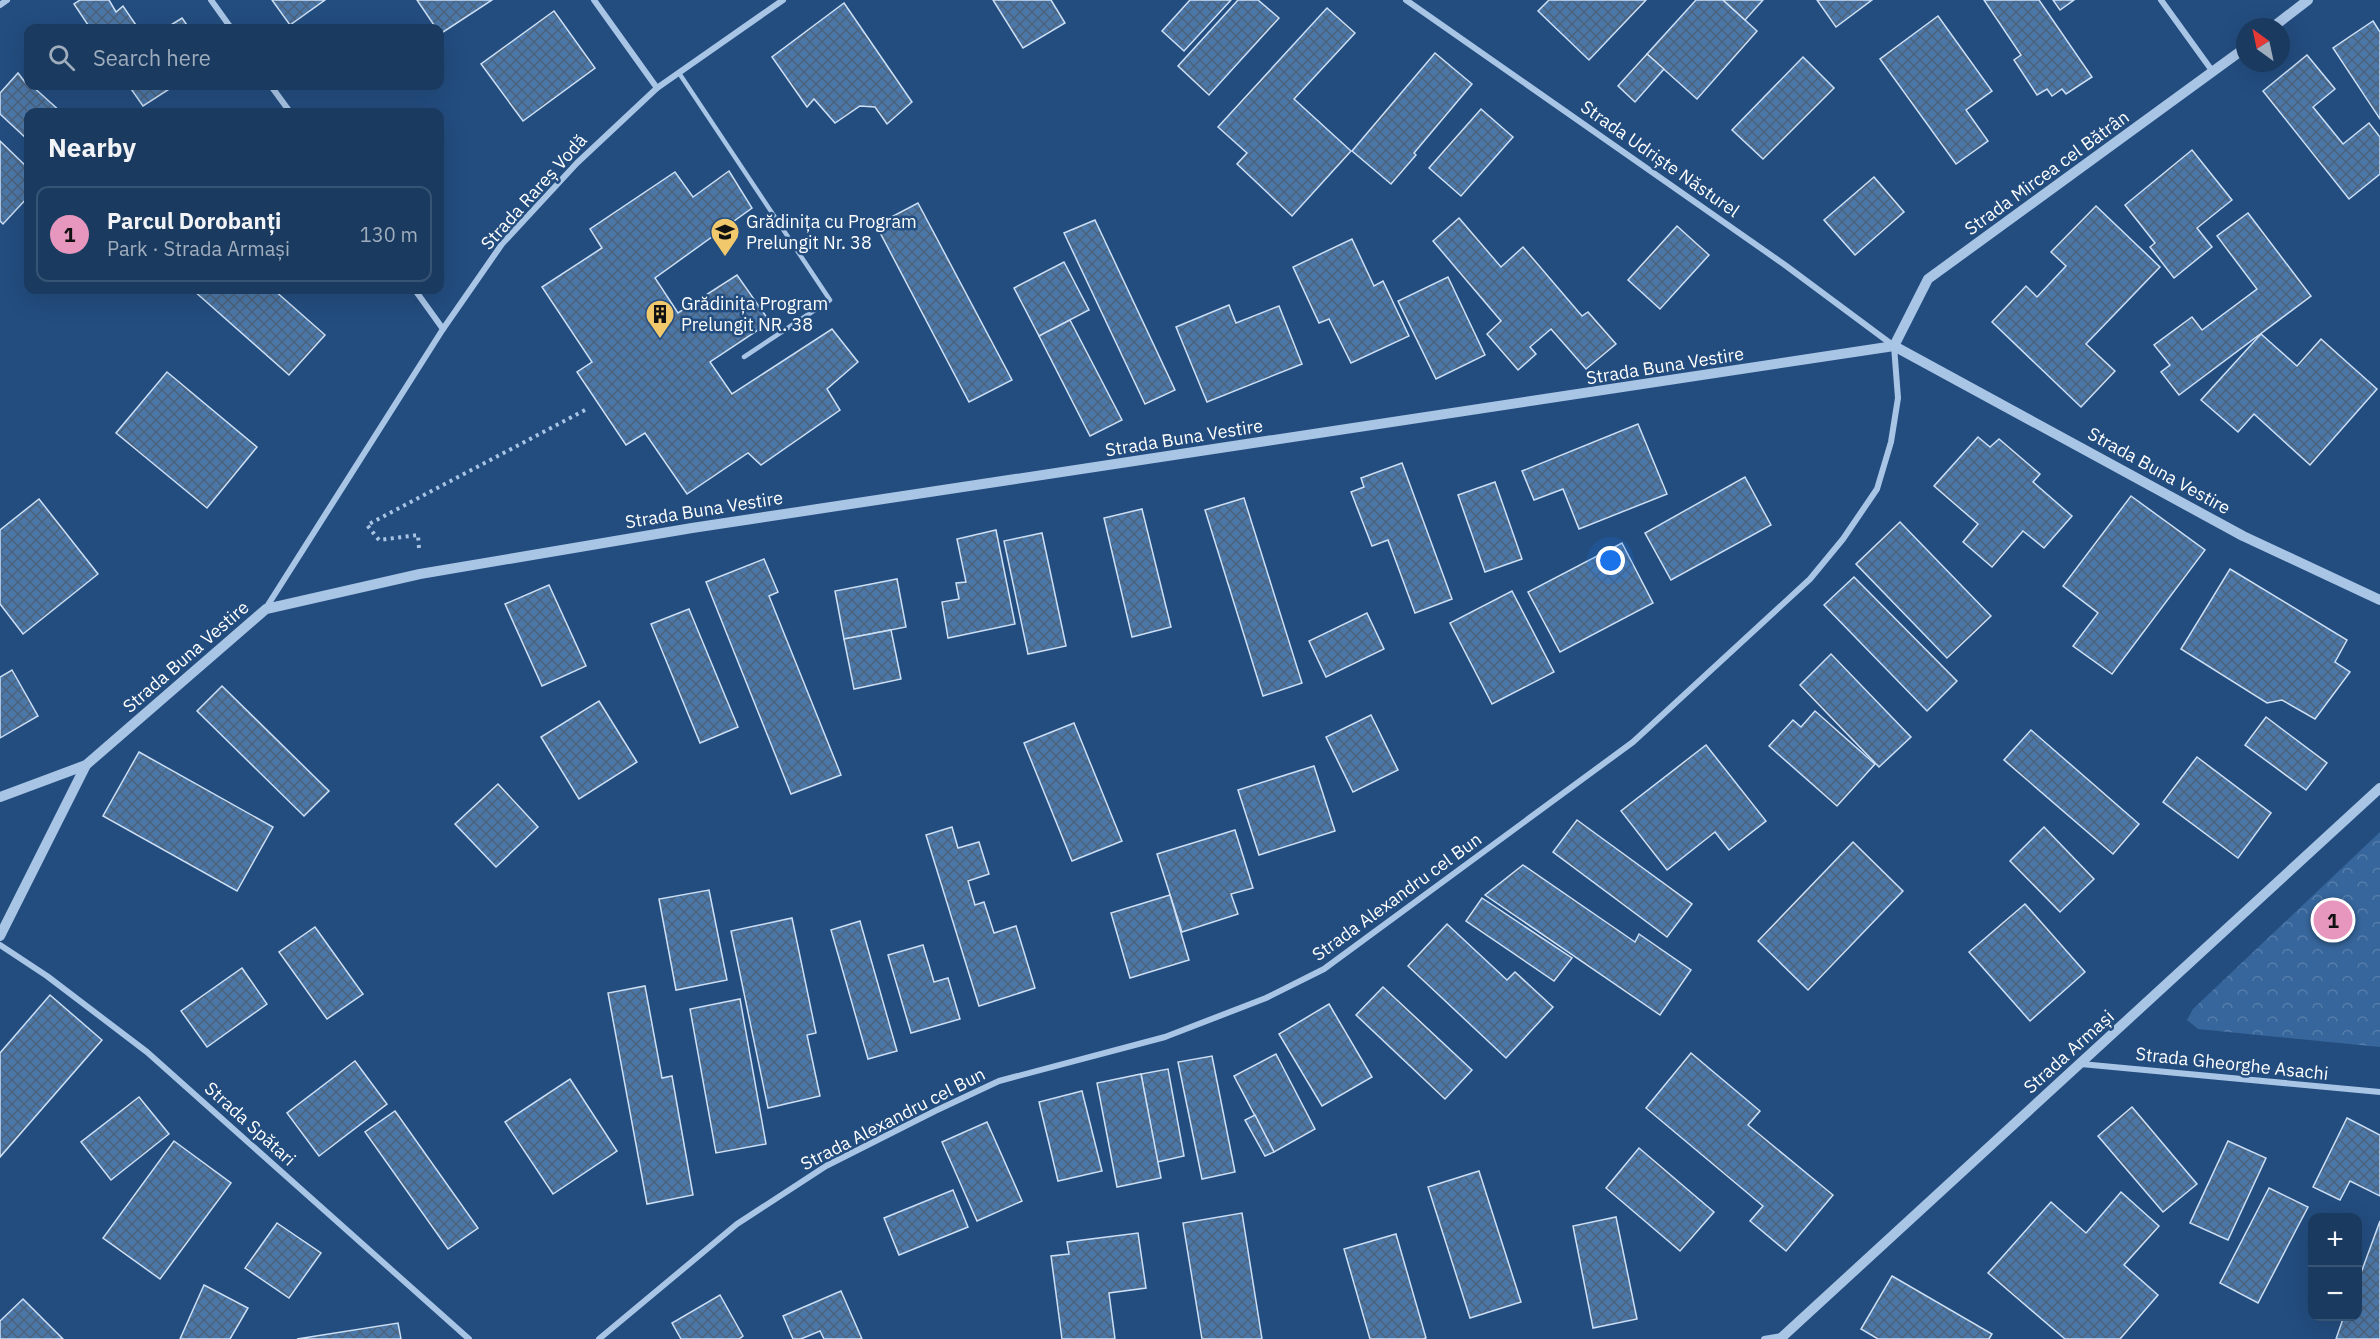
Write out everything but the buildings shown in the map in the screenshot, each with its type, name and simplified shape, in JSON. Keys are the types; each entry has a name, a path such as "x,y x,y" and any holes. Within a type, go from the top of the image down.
{"street":[{"path":"0,5 7,0"},
{"path":"211,0 228,24"},
{"path":"594,0 657,88"},
{"name":"Strada Rareș Vodă","path":"266,609 443,329 502,244 577,163 657,88 783,0"},
{"name":"Strada Udriște Năsturel","path":"1406,0 1776,258 1894,346"},
{"path":"2162,0 2213,72"},
{"path":"2285,18 2308,0"},
{"name":"Strada Mircea cel Bătrân","path":"1894,346 1928,279 2236,55"},
{"path":"275,90 288,108"},
{"path":"418,294 443,329"},
{"name":"Strada Buna Vestire","path":"0,796 86,765 266,609 420,574 693,528 1894,346 2243,536 2380,600"},
{"name":"Strada Alexandru cel Bun","path":"599,1339 737,1224 826,1166 999,1081 1165,1037 1266,998 1324,969 1633,742 1810,579 1844,539 1878,489 1898,398 1894,346"},
{"path":"0,936 86,765"},
{"name":"Strada Armași","path":"1781,1338 2380,788"},
{"name":"Strada Spătari","path":"0,945 47,976 147,1052 469,1339"},
{"name":"Strada Gheorghe Asachi","path":"2081,1064 2380,1092"},
{"path":"1764,1339 1781,1338"}],"lane":[{"path":"679,73 830,300 744,357"}],"path":[{"path":"420,574 418,535 379,540 367,525 587,409"}],"green space":[{"path":"2380,832 2380,1047 2198,1029 2187,1020 2193,1009"}],"place":[{"name":"Grădinița cu Program Prelungit Nr. 38","path":"725,258"},
{"name":"Grădinița Program Prelungit NR. 38","path":"660,340"},
{"name":"Parcul Dorobanți","path":"2333,920"}]}
